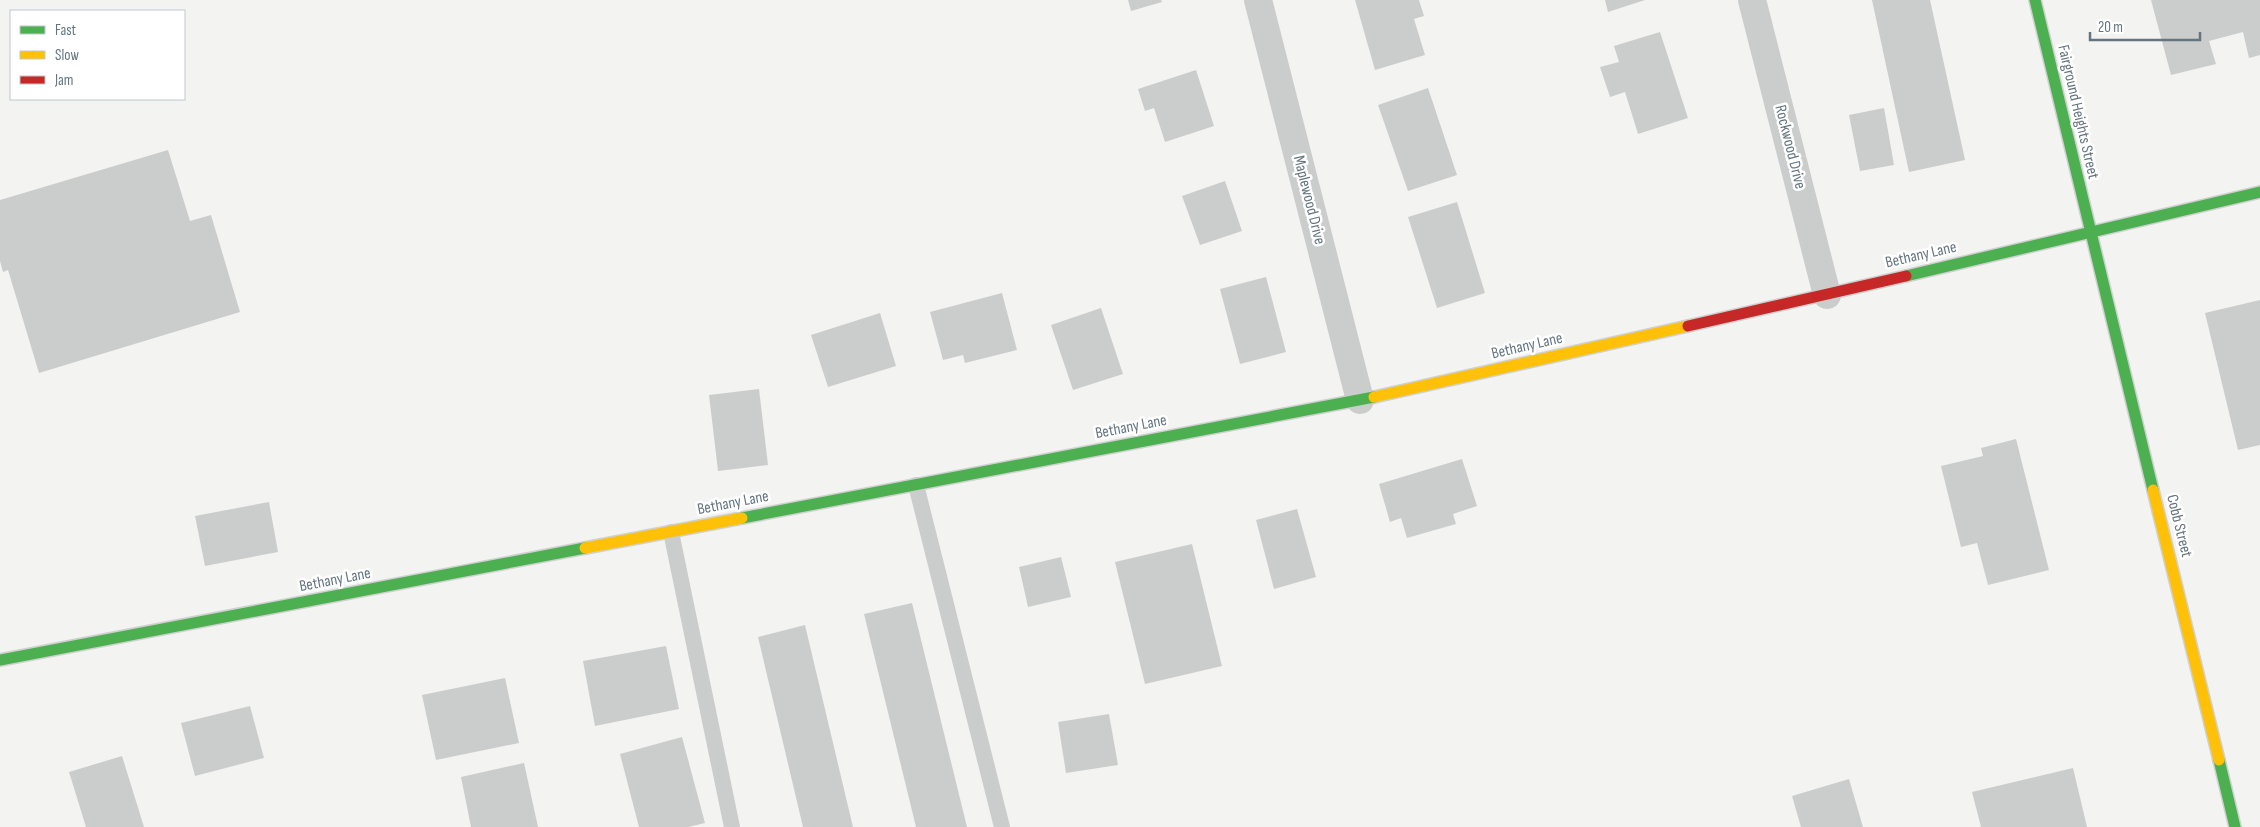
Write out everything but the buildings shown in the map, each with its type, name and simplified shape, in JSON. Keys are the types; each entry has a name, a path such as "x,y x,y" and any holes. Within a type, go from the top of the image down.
{"street":[{"name":"Maplewood Drive","path":"1258,0 1360,400"},
{"name":"Rockwood Drive","path":"1752,0 1826,295"},
{"name":"Fairground Heights Street","path":"2035,0 2090,232"},
{"name":"Bethany Lane","path":"0,660 1360,400 1826,295 2260,192"},
{"name":"Cobb Street","path":"2090,232 2235,827"}],"lane":[{"path":"916,485 1002,827"},
{"path":"671,532 732,827"}],"traffic: fast":[{"path":"2035,0 2153,490"},
{"path":"1906,276 2260,192"},
{"path":"742,518 1374,397"},
{"path":"0,660 585,548"},
{"path":"2219,760 2235,827"}],"traffic: slow":[{"path":"1374,397 1688,326"},
{"path":"2153,490 2219,760"},
{"path":"585,548 742,518"}],"traffic: jam":[{"path":"1688,326 1906,276"}]}
